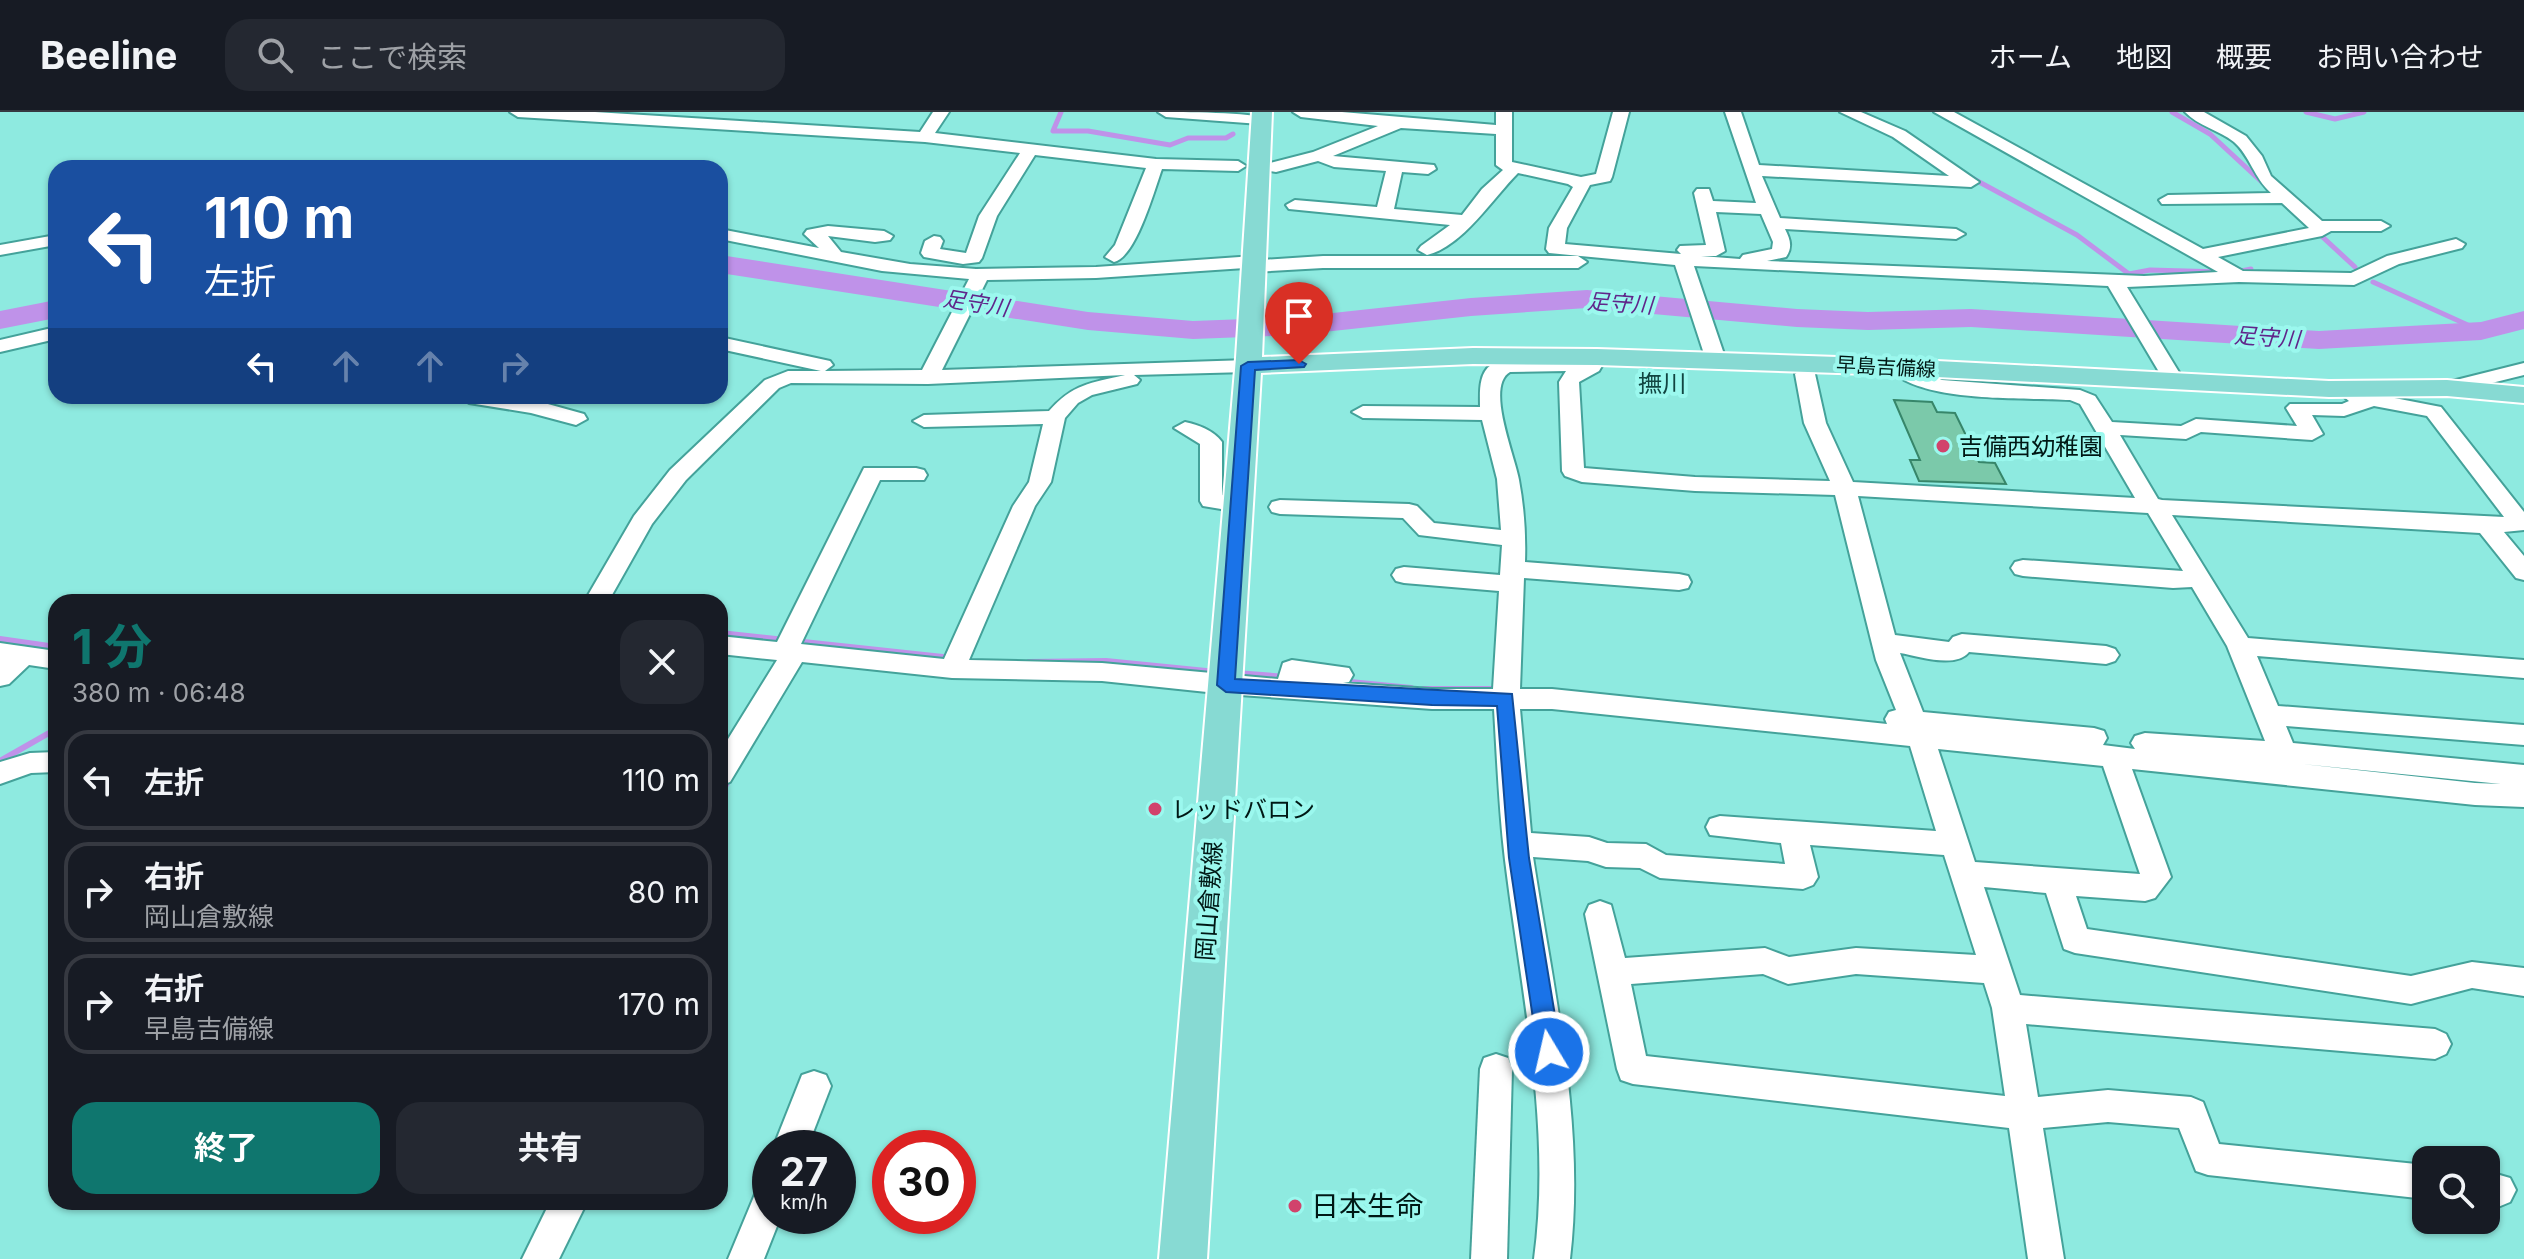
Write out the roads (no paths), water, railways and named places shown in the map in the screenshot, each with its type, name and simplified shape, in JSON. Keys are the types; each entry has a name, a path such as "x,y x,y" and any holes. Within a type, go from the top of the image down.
{"main road":[{"name":"岡山倉敷線","path":"1183,1259 1249,362 1249,266 1261,115"},
{"name":"早島吉備線","path":"1249,362 1473,356 1595,360 1715,358 2329,389 2447,388 2524,395"}],"street":[{"path":"518,112 925,137 1156,164 1238,166"},
{"path":"925,137 941,112"},
{"path":"1166,112 1261,115"},
{"path":"1301,112 1399,123 1504,121 1504,165 1574,180 1582,186 1558,228 1559,250"},
{"path":"1579,183 1604,177 1621,112"},
{"path":"1559,250 1684,264 1760,259 1780,253 1782,242 1752,170 1733,112"},
{"path":"1752,170 1971,182 1923,153 1899,134 1848,112"},
{"path":"1942,112 2239,276"},
{"path":"2193,112 2240,139 2254,156 2264,178 2316,230"},
{"path":"1276,167 1319,156 1399,123"},
{"path":"929,375 982,271 988,216 1031,149"},
{"path":"1319,156 1334,162 1428,169"},
{"path":"1114,257 1123,247 1156,164"},
{"path":"1384,213 1395,167"},
{"path":"1427,250 1467,221 1488,193 1514,168"},
{"path":"2168,200 2282,198"},
{"path":"728,235 899,268 982,271 1249,266 1427,250 1716,251 1705,199 1772,216 1956,234"},
{"path":"1295,205 1467,221"},
{"path":"2360,226 2393,260"},
{"path":"2200,255 2316,230 2381,226"},
{"path":"833,255 830,247 813,234 826,230 868,239 884,236"},
{"path":"0,250 48,241"},
{"path":"934,241 930,253 982,271 1114,257 1249,266"},
{"path":"1286,262 1684,264 2115,282 2239,276 2334,281 2354,279 2393,260 2456,244"},
{"path":"1684,264 1715,358"},
{"path":"2115,282 2173,379"},
{"path":"0,346 48,335"},
{"path":"728,345 878,376"},
{"path":"1552,1259 1558,1213 1549,1052 1517,844 1505,690 1514,539 1508,479 1492,414 1491,382 1497,370 1507,366 1595,360"},
{"path":"1595,360 1574,374 1569,382 1573,471 1582,475 1695,484 1845,488 2487,526 2522,523"},
{"path":"601,594 642,521 678,475 772,384 788,377 929,375 1249,362"},
{"path":"955,662 1024,506 1040,482 1055,417 1071,399 1085,390 1155,374 1167,367"},
{"path":"1898,367 1923,381 1942,386 2073,394 2088,400 2240,646 2289,765"},
{"path":"2447,388 2524,369"},
{"path":"1805,374 1815,423 1845,488 1885,642 1962,858 2008,1008 2046,1259"},
{"path":"2329,389 2369,401 2434,411 2522,523"},
{"path":"2104,428 2186,433 2196,425 2312,434 2297,408 2344,410 2369,401"},
{"path":"514,404 537,407 544,412 576,419"},
{"path":"1363,412 1492,414"},
{"path":"924,421 1055,417"},
{"path":"1185,428 1211,442 1211,501 1239,505"},
{"path":"728,761 790,651 872,473 916,475"},
{"path":"1280,507 1409,511 1427,530 1514,539"},
{"path":"2487,526 2524,572"},
{"path":"2023,568 2173,580 2200,578"},
{"path":"1404,575 1679,582"},
{"path":"1885,642 1955,652 1962,643 2106,655"},
{"path":"728,646 1102,672 1226,676 1432,699 1505,690 1552,699 1917,729 2174,746 2289,765 2524,796"},
{"path":"2240,646 2524,669"},
{"path":"0,677 12,653 48,659"},
{"path":"1767,709 2114,758 2524,776"},
{"path":"2268,715 2524,735"},
{"path":"1720,827 1793,833 1962,858 2057,882 2145,889 2156,877 2114,758"},
{"path":"0,773 30,763 48,762"},
{"path":"1517,844 1589,849 1606,855 1646,856 1660,866 1803,877 1793,833"},
{"path":"2057,882 2075,940 2411,990 2472,975 2524,982"},
{"path":"1600,914 1633,1069 2025,1114 2108,1106 2191,1113 2208,1159 2412,1181"},
{"path":"1613,972 1765,961 1788,971 1856,961 1996,970"},
{"path":"2008,1008 2435,1044"},
{"path":"1489,1259 1496,1069"},
{"path":"797,1130 814,1086"},
{"path":"540,1259 565,1210"},
{"path":"746,1259 756,1234"}],"waterway":[{"path":"1061,112 1053,131 1088,131 1170,145 1188,138 1226,138 1233,134"},
{"path":"2172,112 2210,134 2264,184"},
{"path":"2306,112 2335,119 2364,112"},
{"path":"1970,177 2077,235 2129,274 2150,270 2222,272"},
{"path":"2315,230 2355,267"},
{"name":"足守川","path":"728,265 1088,321 1193,330 1296,326 1471,307 1587,299 1797,318 1868,321 1971,318 2319,340 2481,331 2524,320"},
{"path":"2237,272 2251,269"},
{"path":"2373,282 2481,331"},
{"name":"足守川","path":"0,320 48,311"},
{"path":"728,634 952,658"},
{"path":"0,639 48,646"},
{"path":"1029,662 1106,661 1216,672"},
{"path":"1236,673 1287,677"},
{"path":"1340,681 1411,688"},
{"path":"1423,689 1499,689"},
{"path":"0,761 48,734"},
{"path":"2399,775 2482,782"}],"place":[{"name":"吉備西幼稚園","path":"1943,446"},
{"name":"レッドバロン","path":"1155,809"},
{"name":"日本生命","path":"1295,1206"}],"district":[{"name":"撫川","path":"1662,383"}]}
